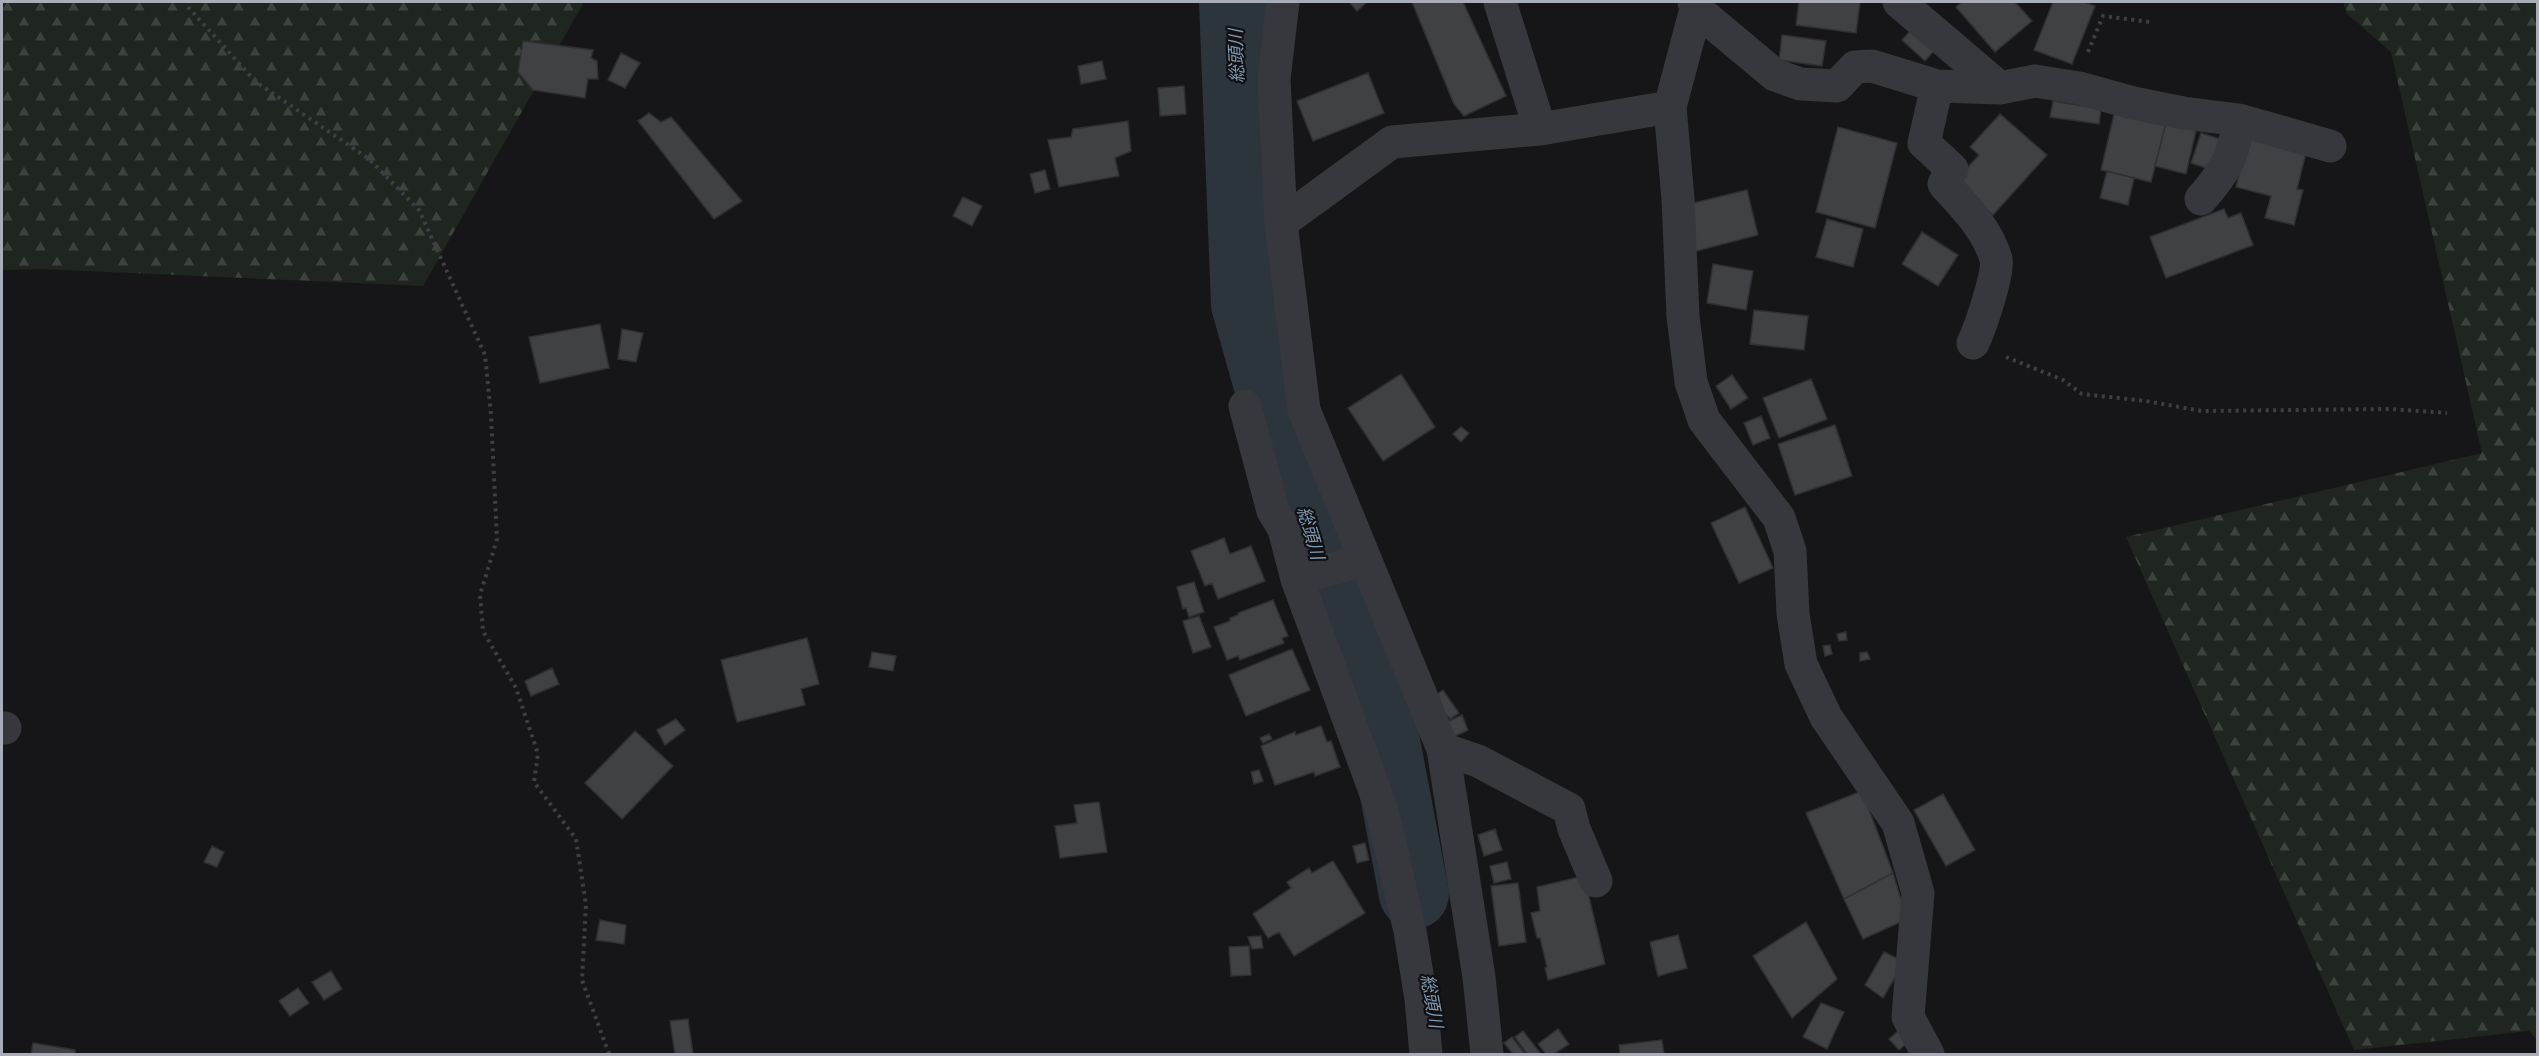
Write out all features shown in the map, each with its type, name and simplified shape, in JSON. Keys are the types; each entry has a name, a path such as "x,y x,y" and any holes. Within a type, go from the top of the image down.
{"street":[{"path":"1283,2 1274,79 1281,223 1304,410 1443,748 1479,977 1487,1054"},
{"path":"1500,2 1540,129"},
{"path":"1899,2 2000,88"},
{"path":"1928,1054 1908,1017 1918,892 1898,823 1826,717 1802,664 1793,615 1790,551 1779,518 1704,420 1691,382 1683,316 1678,199 1670,107 1695,5 1775,75 1800,84 1837,86 1855,67 1872,66 1937,86 2000,88 2035,81 2079,88 2183,113 2240,120 2330,146"},
{"path":"1937,86 1924,144 1952,169 1944,184 1977,220 1998,262 1981,327 1973,343"},
{"path":"1281,223 1392,142 1540,129 1670,107"},
{"path":"2201,199 2223,174 2236,142 2240,120"},
{"path":"1245,406 1273,511 1284,529 1297,579 1383,810 1410,931 1421,999 1426,1054"},
{"path":"1297,579 1364,560"},
{"path":"1443,748 1478,761 1569,809 1574,829 1596,881"}],"path":[{"path":"188,8 256,82 369,159 419,210 484,355 491,415 497,539 480,595 483,631 516,688 538,754 534,782 576,839 586,905 582,980 609,1054"},
{"path":"2079,88 2084,62 2103,16 2150,21"},
{"path":"1973,343 2063,380 2082,394 2146,401 2202,411 2380,409 2447,413"}],"green space":[{"path":"2,2 584,2 423,286 41,269 2,270"},
{"path":"2343,2 2537,2 2537,1040 2529,1031 2354,1050 2126,537 2482,453 2391,52 2347,14"}],"building":[{"path":"1349,2 1367,2 1357,11"},
{"path":"1412,2 1463,2 1506,96 1464,116 1454,104"},
{"path":"1799,2 1860,2 1856,33 1796,25"},
{"path":"1962,2 2015,2 2032,21 1995,52 1956,7"},
{"path":"2053,2 2084,2 2095,6 2072,64 2034,50"},
{"path":"1918,22 1941,43 1925,61 1902,40"},
{"path":"1782,35 1826,41 1822,66 1779,60"},
{"path":"523,41 593,50 591,58 597,61 598,79 588,79 585,98 533,90 518,72"},
{"path":"621,53 640,63 625,88 608,80"},
{"path":"1102,61 1106,79 1081,84 1078,66"},
{"path":"1368,73 1384,113 1313,141 1297,101"},
{"path":"1184,86 1186,114 1160,116 1158,88"},
{"path":"2053,101 2101,109 2099,124 2050,117"},
{"path":"2116,106 2167,119 2151,182 2101,170"},
{"path":"649,113 661,122 671,117 742,201 714,219 638,121"},
{"path":"2000,114 2047,155 1993,215 1955,181 1979,155 1970,147"},
{"path":"2167,119 2197,126 2186,174 2155,166"},
{"path":"1128,121 1131,151 1115,158 1119,176 1059,187 1048,140 1071,137 1073,129"},
{"path":"1838,127 1897,143 1875,228 1816,212"},
{"path":"2250,130 2308,145 2297,189 2303,190 2294,225 2265,218 2271,196 2236,187"},
{"path":"2201,133 2229,142 2218,172 2191,163"},
{"path":"1045,170 1050,189 1035,193 1030,174"},
{"path":"2107,171 2134,178 2128,205 2100,198"},
{"path":"1747,190 1758,235 1692,252 1681,206"},
{"path":"963,197 982,206 972,226 953,216"},
{"path":"2224,209 2228,218 2241,213 2253,245 2166,278 2150,237"},
{"path":"1827,219 1863,229 1853,267 1816,257"},
{"path":"1922,232 1958,255 1938,286 1902,264"},
{"path":"1713,264 1753,271 1746,310 1707,303"},
{"path":"1754,310 1808,316 1804,350 1750,344"},
{"path":"600,324 609,368 540,383 529,337"},
{"path":"622,329 643,333 636,362 618,359"},
{"path":"1401,374 1435,427 1383,461 1348,408"},
{"path":"1732,375 1748,398 1731,409 1716,386"},
{"path":"1811,379 1827,419 1779,438 1763,398"},
{"path":"1761,416 1770,438 1753,445 1744,423"},
{"path":"1835,425 1852,476 1795,495 1778,444"},
{"path":"1461,427 1469,433 1461,442 1453,434"},
{"path":"1745,507 1773,568 1739,583 1711,523"},
{"path":"1224,538 1230,554 1251,546 1265,581 1218,599 1212,583 1205,586 1191,551"},
{"path":"1194,582 1204,612 1189,617 1186,608 1183,609 1177,587"},
{"path":"1273,600 1288,636 1282,638 1284,643 1240,660 1238,656 1227,660 1214,627 1230,621 1230,618 1238,613"},
{"path":"1199,616 1211,647 1193,653 1183,621"},
{"path":"1846,632 1847,640 1839,641 1837,634"},
{"path":"807,638 819,684 801,689 805,705 737,722 721,660"},
{"path":"1830,645 1832,654 1825,656 1823,646"},
{"path":"1292,649 1310,690 1246,716 1229,675"},
{"path":"872,652 896,656 893,671 869,667"},
{"path":"1867,652 1870,659 1860,661 1860,653"},
{"path":"552,668 559,684 531,696 525,681"},
{"path":"1443,690 1459,713 1450,719 1432,698"},
{"path":"1462,715 1468,730 1453,737 1447,722"},
{"path":"676,719 685,730 665,745 657,730"},
{"path":"1321,726 1327,742 1331,741 1340,767 1315,776 1314,772 1275,785 1261,746 1295,732 1296,735"},
{"path":"635,731 673,766 622,819 585,783"},
{"path":"1269,734 1272,739 1263,743 1260,738"},
{"path":"1259,770 1263,781 1254,784 1251,772"},
{"path":"1862,791 1893,873 1844,899 1806,813"},
{"path":"1943,794 1975,850 1946,866 1914,810"},
{"path":"1099,802 1107,852 1060,858 1055,826 1077,823 1074,805"},
{"path":"1495,829 1502,850 1484,856 1478,835"},
{"path":"1365,843 1369,860 1357,863 1353,846"},
{"path":"212,846 224,852 217,867 204,862"},
{"path":"1333,861 1365,913 1294,956 1279,932 1268,938 1253,914 1291,888 1287,882 1309,868 1312,873"},
{"path":"1507,862 1511,879 1494,883 1490,866"},
{"path":"1893,873 1907,919 1863,939 1844,899"},
{"path":"1584,876 1605,964 1548,980 1540,938 1537,938 1531,913 1540,911 1537,887"},
{"path":"1518,883 1526,942 1499,946 1491,886"},
{"path":"600,920 626,925 624,944 596,940"},
{"path":"1806,922 1837,979 1792,1018 1753,956"},
{"path":"1678,935 1687,968 1658,976 1650,942"},
{"path":"1261,936 1263,948 1252,949 1248,937"},
{"path":"1249,946 1251,975 1231,976 1229,947"},
{"path":"1884,952 1904,962 1883,998 1865,985"},
{"path":"331,971 342,989 324,1000 312,982"},
{"path":"298,988 309,1003 290,1016 279,1001"},
{"path":"1821,1003 1844,1012 1827,1049 1803,1037"},
{"path":"688,1019 693,1054 675,1054 670,1021"},
{"path":"1905,1025 1915,1036 1899,1050 1889,1039"},
{"path":"1558,1029 1569,1044 1554,1054 1546,1054 1538,1044"},
{"path":"1523,1031 1541,1054 1527,1054 1515,1037"},
{"path":"1512,1037 1525,1054 1513,1054 1504,1043"},
{"path":"1662,1040 1664,1054 1620,1054 1619,1045"},
{"path":"33,1043 75,1050 75,1054 31,1054"}],"waterway":[{"name":"総頭川","path":"1234,2 1246,304 1326,588 1381,721 1414,894"}]}
